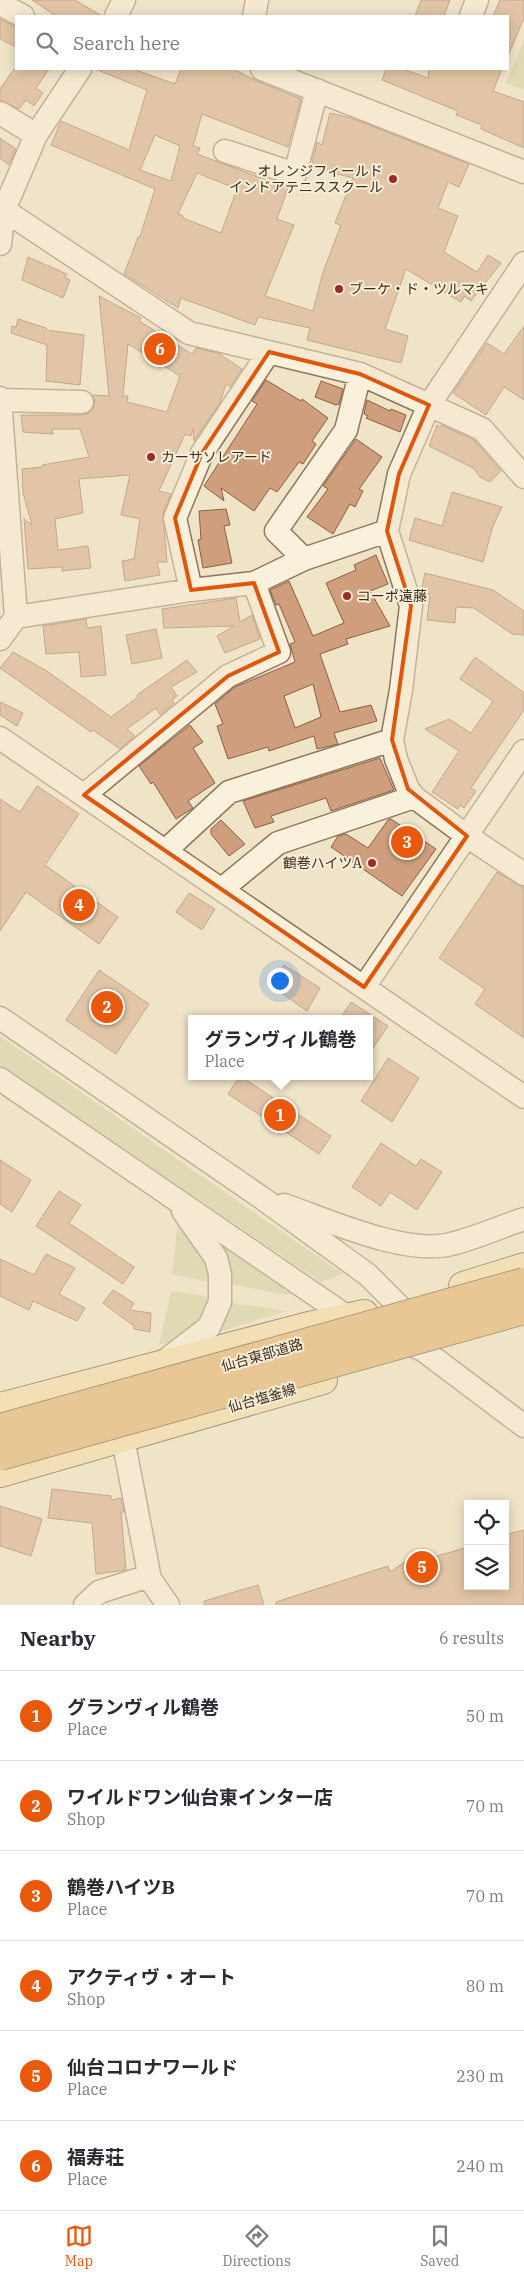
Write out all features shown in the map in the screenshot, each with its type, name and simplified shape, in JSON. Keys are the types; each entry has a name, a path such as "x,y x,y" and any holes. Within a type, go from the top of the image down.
{"highway":[{"name":"仙台東部道路","path":"0,1411 524,1282"},
{"name":"仙台東部道路","path":"0,1456 524,1310"}],"main road":[{"path":"0,1411 161,1364 398,1305 524,1267"},
{"name":"仙台塩釜線","path":"0,1473 423,1350 524,1324"}],"street":[{"path":"254,15 257,0"},
{"path":"471,15 477,0"},
{"path":"0,4 21,15"},
{"path":"0,244 4,210 36,135 79,70"},
{"path":"265,70 524,172"},
{"path":"225,151 295,174 317,90"},
{"path":"0,113 36,135"},
{"path":"4,210 189,333 360,374 482,429 524,477"},
{"path":"524,263 430,405 398,474 387,531 411,606 401,690 392,740 396,759 408,789 414,797 467,836 524,874"},
{"path":"191,590 175,518 202,453 269,352"},
{"path":"304,559 276,531 346,430 360,374"},
{"path":"0,639 10,610 5,546 0,399 82,402"},
{"path":"10,610 254,583 304,559 387,531"},
{"path":"84,795 228,676 280,652 254,583"},
{"path":"0,738 524,1097"},
{"path":"166,850 229,792 392,740"},
{"path":"364,987 524,751"},
{"path":"222,889 278,843 414,797"},
{"path":"0,1018 262,1198 368,1275 398,1305 423,1350"},
{"path":"0,1079 349,1318 423,1350 449,1372 524,1426"},
{"path":"262,1198 389,1241 431,1246 450,1245 524,1219"},
{"path":"161,1364 209,1327 220,1302 220,1274 216,1258 176,1201"},
{"path":"123,1438 150,1576 168,1605"},
{"path":"85,1605 99,1592 150,1576"}],"highlighted area":[{"path":"269,352 360,374 429,405 399,474 387,531 411,606 392,740 408,789 467,836 364,987 84,795 228,676 279,652 254,583 191,590 175,518 202,453"}],"green space":[{"path":"524,40 524,90 506,83"},
{"path":"0,1036 343,1274 321,1282 0,1066"},
{"path":"178,1221 203,1246 212,1283 172,1274"},
{"path":"217,1236 296,1292 286,1295 231,1284 227,1262"},
{"path":"171,1291 210,1297 203,1315 192,1329 177,1339 159,1345"},
{"path":"226,1302 287,1311 212,1334"}],"building":[{"path":"32,0 75,0 100,15 54,15"},
{"path":"421,0 450,0 444,15 415,15"},
{"path":"500,0 524,0 524,18 509,54 509,15 493,15"},
{"path":"0,19 15,26 15,46 0,39"},
{"path":"14,69 48,70 36,88 43,93 34,106 26,100 19,109 0,100 0,89"},
{"path":"97,70 136,70 175,84 181,70 235,70 301,99 288,147 202,114 193,146 200,148 197,154 288,188 277,219 294,225 265,296 313,311 323,272 341,225 335,223 353,178 311,167 317,142 322,145 330,113 351,118 469,164 459,187 448,182 438,208 458,216 444,252 477,272 488,255 501,263 471,301 464,296 461,302 406,269 385,329 408,336 401,363 307,340 310,328 258,317 255,325 181,298 178,308 124,274 138,237 140,237 155,189 51,145 61,121 129,150 147,90","holes":["155,135 180,146 171,181 140,170","197,173 237,189 221,233 183,218 183,216 178,214"]},
{"path":"386,70 406,70 428,78 429,70 502,70 493,91 524,102 524,148 481,129 482,125 456,115 458,111 382,80"},
{"path":"0,138 16,149 9,165 0,158"},
{"path":"28,257 67,274 65,277 70,280 63,298 22,280"},
{"path":"99,296 141,318 139,321 192,354 196,348 218,353 242,369 230,387 226,384 220,403 194,441 193,429 191,436 185,434 159,491 171,494 163,514 167,562 157,562 160,575 125,581 122,561 134,559 140,519 121,515 130,475 79,479 83,513 55,519 58,550 88,546 91,568 62,571 62,567 28,569 24,519 32,525 23,493 22,469 42,467 42,465 89,457 80,429 52,429 53,434 23,432 21,415 82,415 89,413 93,408 95,402 93,395 109,396","holes":["128,344 180,376 167,412 127,402 128,396 123,396"]},
{"path":"18,319 46,328 46,330 84,335 80,385 46,381 47,345 11,333 12,326 16,327"},
{"path":"524,326 524,400 504,387 486,415 453,393 487,343 504,354"},
{"path":"266,380 301,401 302,399 328,418 312,441 316,444 303,464 299,462 277,492 270,488 254,511 221,488 224,501 204,486 257,404 252,401"},
{"path":"321,381 343,389 339,404 336,405 315,397"},
{"path":"367,400 390,411 391,409 406,415 400,432 366,418 368,416 364,414"},
{"path":"437,425 440,427 441,425 474,440 501,471 490,482 480,477 473,468 429,446"},
{"path":"356,439 382,457 359,489 363,491 355,507 350,504 333,534 307,517 328,489 323,486"},
{"path":"452,492 502,507 493,526 483,562 409,540 415,518 442,526"},
{"path":"226,509 230,525 224,526 232,563 203,568 198,540 201,539 199,511"},
{"path":"376,555 388,584 370,591 390,626 346,639 348,644 320,654 340,712 371,705 377,721 334,733 338,744 317,749 314,736 269,751 268,747 228,759 217,726 223,724 215,704 235,687 295,662 290,644 295,642 279,604 276,605 270,590 289,581 313,636 344,623 326,583 356,570 354,565","holes":["313,684 321,717 295,728 284,696"]},
{"path":"425,573 493,590 524,611 524,635 512,634 474,608 456,607 455,623 427,620 430,596 428,593 421,591"},
{"path":"236,598 240,622 252,615 260,639 225,653 217,636 234,626 164,628 162,609"},
{"path":"86,619 87,628 101,626 106,675 81,677 79,652 46,654 43,626"},
{"path":"156,629 162,658 132,664 126,635"},
{"path":"13,652 47,671 111,717 138,697 137,695 187,660 197,672 171,687 177,696 172,700 174,703 160,715 156,708 127,729 135,736 120,749 93,730 91,732 0,668"},
{"path":"475,657 524,693 524,710 471,788 476,791 464,808 460,805 458,809 432,792 459,751 425,729 449,719 471,733 493,701 460,679"},
{"path":"0,702 23,713 17,726 0,715"},
{"path":"190,725 203,742 193,748 215,783 188,801 193,808 176,819 153,782 151,784 139,766"},
{"path":"380,758 394,790 331,811 326,798 271,816 274,822 255,828 243,801"},
{"path":"37,786 79,814 45,865 118,917 99,944 26,892 0,931 0,799 20,812"},
{"path":"391,819 436,849 402,896 331,847 338,836 346,834 368,848 388,820"},
{"path":"221,820 245,844 229,856 211,834 211,829"},
{"path":"497,872 524,888 524,1038 475,1004 485,989 439,958"},
{"path":"189,893 215,909 202,930 176,912"},
{"path":"284,965 320,988 307,1011 270,985"},
{"path":"99,970 149,1004 116,1054 66,1020"},
{"path":"351,1002 371,1015 343,1015"},
{"path":"373,1016 388,1026 373,1048"},
{"path":"388,1058 419,1078 392,1122 361,1101"},
{"path":"237,1080 246,1080 331,1136 319,1154 228,1094"},
{"path":"381,1143 416,1166 421,1159 442,1172 417,1210 390,1192 381,1206 352,1187"},
{"path":"0,1160 31,1180 12,1212 0,1204"},
{"path":"59,1191 81,1205 69,1223 134,1267 123,1284 36,1226"},
{"path":"46,1254 75,1268 59,1294 85,1308 77,1321 33,1301 29,1310 0,1296 0,1259 34,1275"},
{"path":"113,1290 134,1303 130,1310 151,1313 150,1332 134,1329 134,1326 103,1303"},
{"path":"52,1489 111,1496 111,1500 121,1498 124,1512 121,1512 126,1570 96,1574 92,1523 48,1518"},
{"path":"0,1506 42,1519 31,1556 0,1546"},
{"path":"524,1530 524,1605 276,1605 276,1602 388,1566 390,1572 409,1559 420,1556 430,1558 464,1548 464,1590 509,1590 509,1534"},
{"path":"258,1585 264,1605 204,1605 204,1601"}],"place":[{"name":"オレンジフィールド インドアテニススクール","path":"393,179"},
{"name":"ブーケ・ド・ツルマキ","path":"339,289"},
{"name":"福寿荘","path":"160,349"},
{"name":"カーサソレアード","path":"151,457"},
{"name":"コーポ遠藤","path":"347,596"},
{"name":"鶴巻ハイツB","path":"407,842"},
{"name":"鶴巻ハイツA","path":"372,863"},
{"name":"アクティヴ・オート","path":"79,905"},
{"name":"ワイルドワン仙台東インター店","path":"107,1007"},
{"name":"グランヴィル鶴巻","path":"280,1115"},
{"name":"仙台コロナワールド","path":"422,1567"}]}
